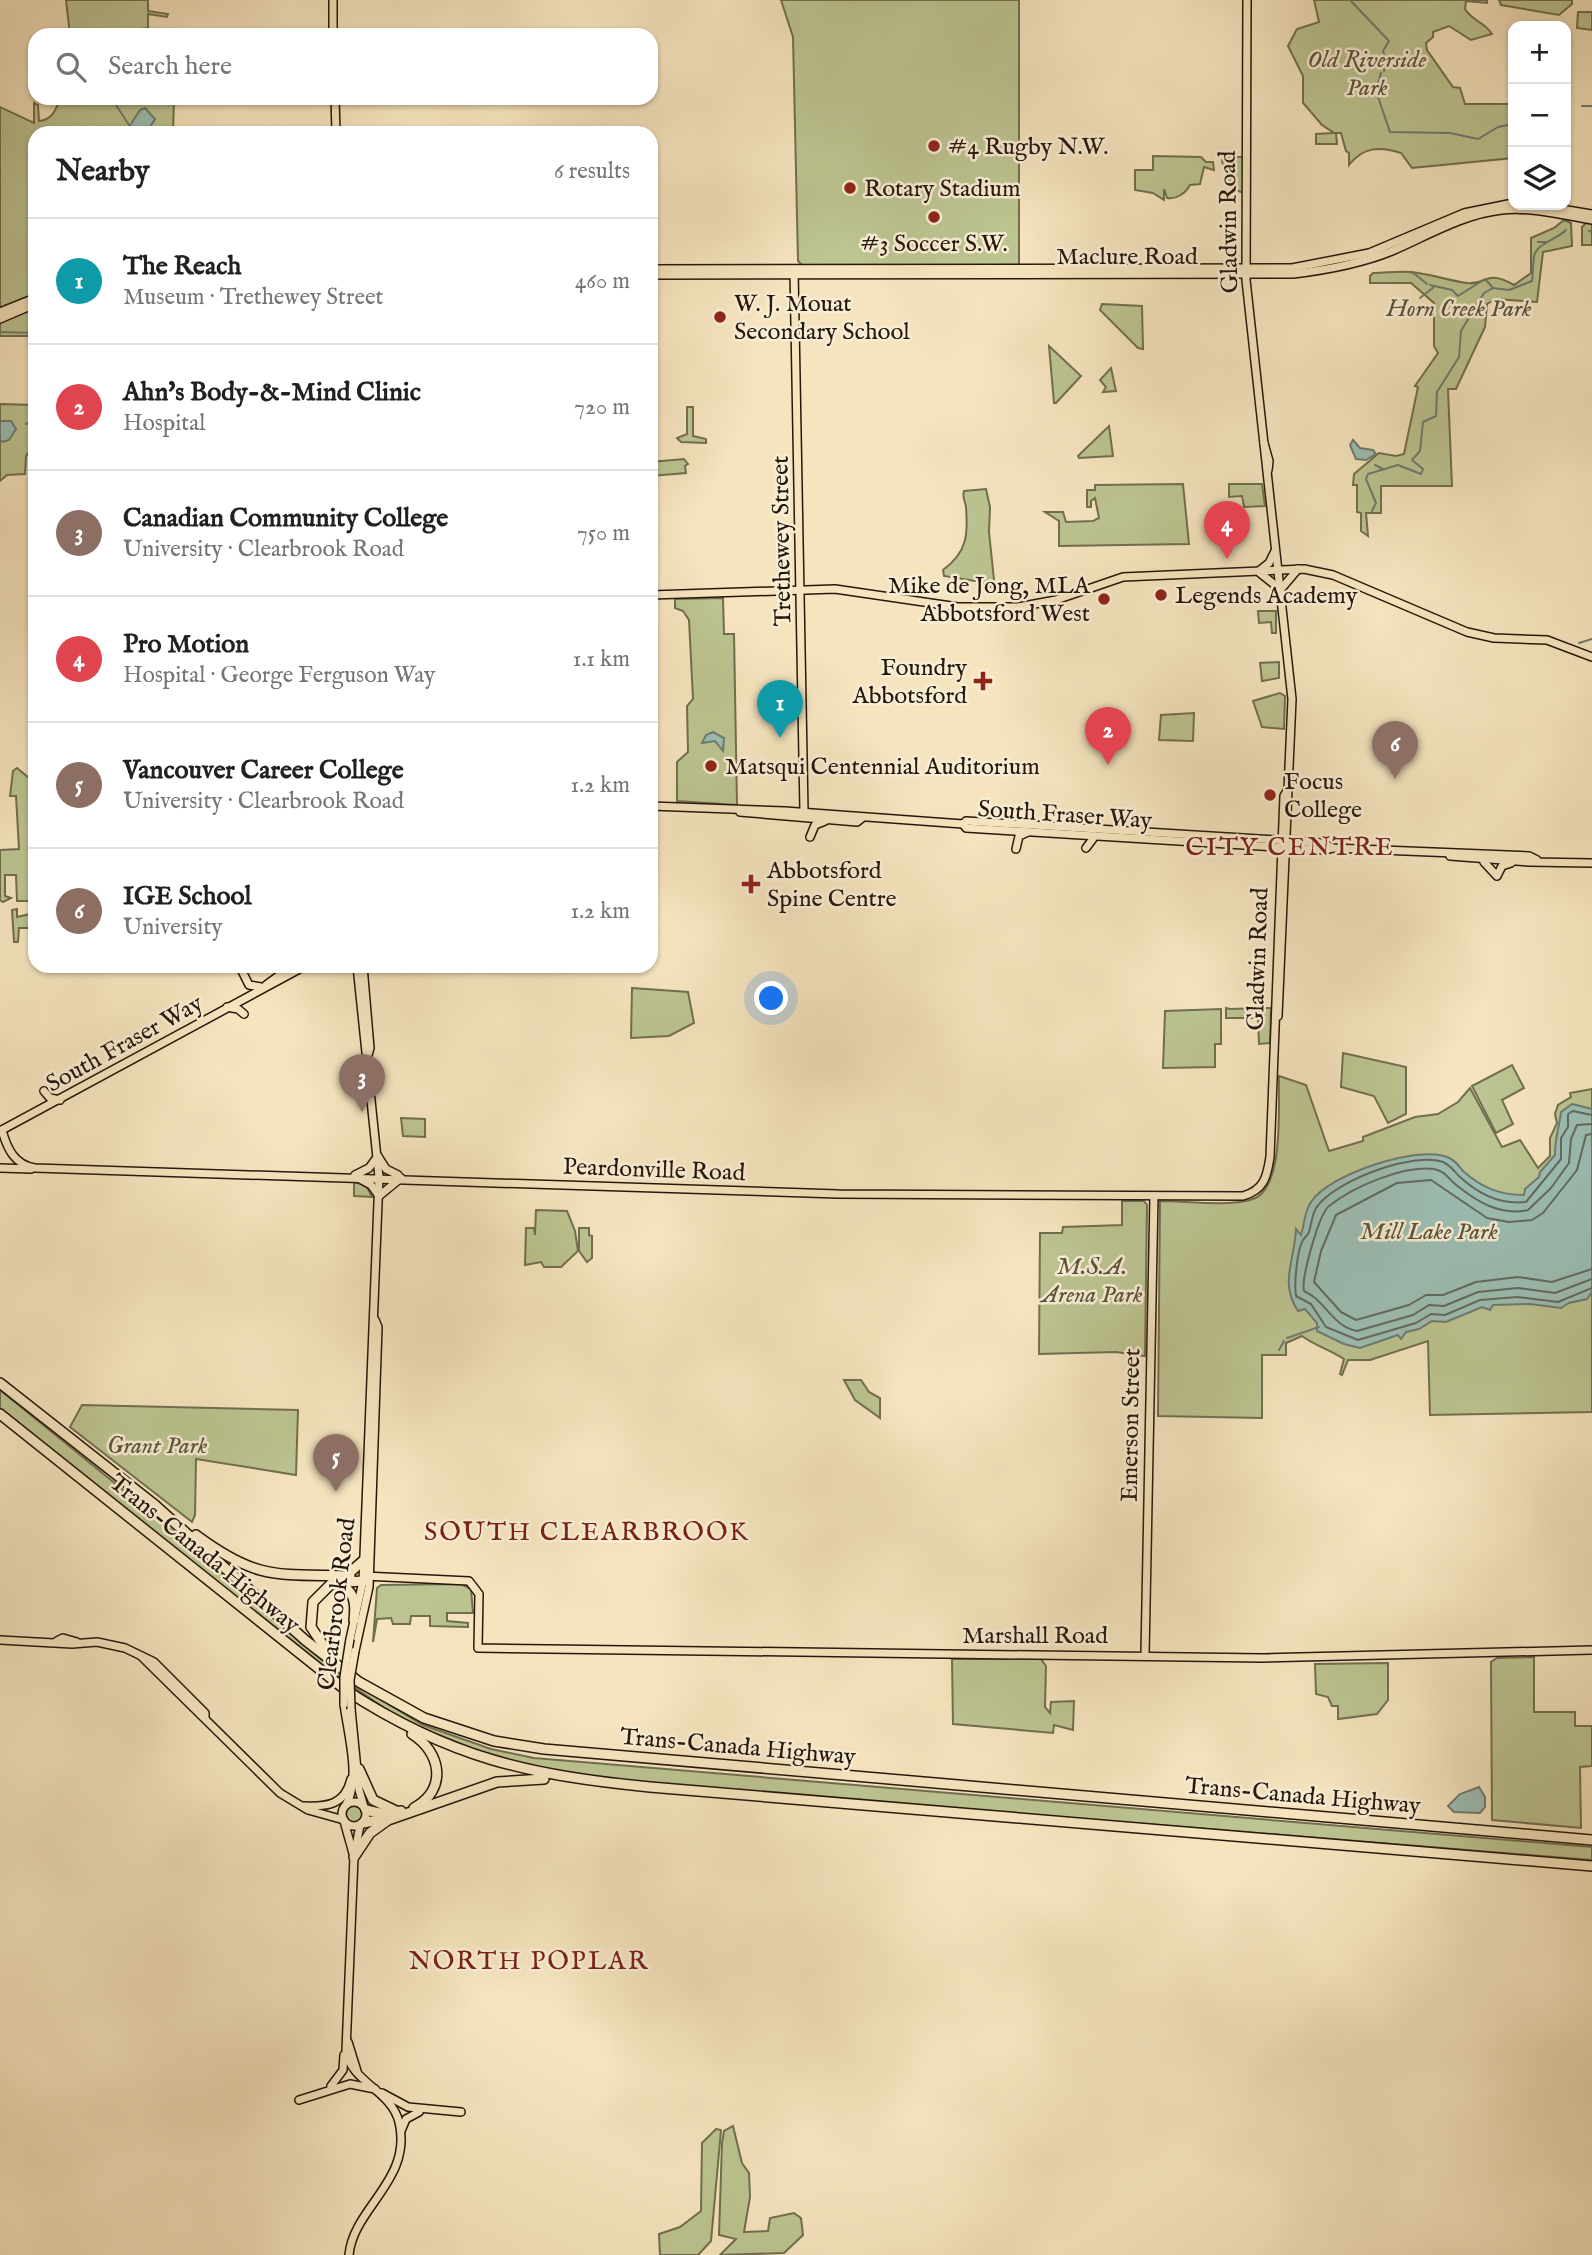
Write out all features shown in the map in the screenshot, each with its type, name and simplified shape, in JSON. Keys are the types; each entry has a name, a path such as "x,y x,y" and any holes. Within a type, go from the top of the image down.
{"highway":[{"name":"Trans-Canada Highway","path":"0,1383 155,1505 328,1660 394,1704 456,1730 544,1749 1592,1840"},
{"name":"Trans-Canada Highway","path":"0,1414 361,1700 438,1741 493,1762 572,1780 1592,1866"},
{"path":"155,1505 224,1556 250,1569 280,1575 366,1578"},
{"path":"347,1576 364,1560"},
{"path":"366,1578 332,1583 317,1595 310,1611 310,1628 322,1648 379,1690 456,1730"},
{"path":"332,1583 350,1590 354,1602 354,1620"},
{"path":"354,1857 376,1827 424,1802 437,1782 437,1762 431,1750 418,1738 361,1700"},
{"path":"355,1771 373,1800 400,1814"},
{"path":"362,1824 512,1779 650,1787"},
{"path":"365,1809 400,1814"}],"main road":[{"path":"332,0 333,28"},
{"name":"Gladwin Road","path":"1247,0 1247,292 1269,461 1292,699 1288,789 1284,796 1286,821 1270,1157"},
{"path":"335,105 336,126"},
{"name":"Maclure Road","path":"1261,272 1318,265 1368,253 1464,213 1508,204"},
{"name":"Maclure Road","path":"658,269 1305,273 1353,264 1492,212 1530,210 1592,214"},
{"name":"Maclure Road","path":"1559,210 1592,220"},
{"path":"1245,256 1261,272 1247,292 1231,272 1245,256"},
{"name":"Maclure Road","path":"658,275 794,272 806,275 1231,272"},
{"name":"Trethewey Street","path":"794,272 802,590 804,812"},
{"path":"794,288 806,275"},
{"path":"0,312 28,301"},
{"path":"0,318 28,307"},
{"path":"1259,572 1271,560 1276,547"},
{"path":"1259,572 1281,590 1298,569"},
{"path":"658,595 839,590 958,607 1018,607 1056,600 1123,577 1298,569 1333,575 1467,632 1494,638 1547,640 1592,657"},
{"path":"785,811 796,805 804,789"},
{"path":"804,789 812,806 829,817 815,825 810,837"},
{"name":"South Fraser Way","path":"658,806 804,812 857,822 862,818 963,824 966,821 1257,843"},
{"name":"South Fraser Way","path":"736,810 748,814 829,817"},
{"path":"1286,821 1294,834 1308,846 1293,854 1283,865 1275,853 1257,843 1277,835 1286,821"},
{"name":"South Fraser Way","path":"963,824 966,828 1442,854 1529,856 1537,860"},
{"path":"1016,849 1019,836 1030,832"},
{"path":"1086,835 1086,848 1095,836"},
{"name":"South Fraser Way","path":"1442,854 1480,860 1592,863"},
{"path":"1480,860 1489,865 1496,876 1502,866 1518,862"},
{"path":"243,973 249,985 263,986"},
{"name":"South Fraser Way","path":"263,986 280,973"},
{"name":"South Fraser Way","path":"1,1130 61,1100 290,973"},
{"name":"Clearbrook Road","path":"358,973 378,1156 379,1196 364,1560 366,1578 354,1620 344,1677 355,1771 365,1809"},
{"name":"Clearbrook Road","path":"364,973 370,1048 368,1055"},
{"path":"227,1007 238,1009 244,1014"},
{"path":"44,1091 50,1098 61,1100"},
{"name":"Peardonville Road","path":"1,1130 15,1158 27,1166 35,1167 831,1194 1252,1194 1264,1183 1270,1157"},
{"path":"378,1156 386,1169 402,1178 379,1196 371,1185 354,1176 369,1168 378,1156"},
{"path":"0,1168 35,1167"},
{"name":"Emerson Street","path":"1145,1655 1154,1196"},
{"name":"Clearbrook Road","path":"348,1706 366,1578 378,1327 375,1321"},
{"name":"Marshall Road","path":"366,1578 469,1581 479,1594 478,1648 1262,1658 1592,1650"},
{"path":"0,1640 57,1641 62,1638 77,1642 112,1644 154,1662 205,1713 205,1717"},
{"path":"142,1657 281,1793 301,1806 344,1820 352,1826 362,1824"},
{"path":"159,1674 181,1693 184,1692"},
{"path":"301,1806 323,1807 338,1801 349,1787 355,1771"},
{"name":"Clearbrook Road","path":"345,1806 353,1790 355,1771"},
{"path":"301,1806 322,1811 354,1802 365,1809 354,1857 347,2057 352,2068 377,2090 396,2114 401,2132"},
{"path":"345,1806 344,1820 354,1857"},
{"path":"331,2086 343,2070 347,2037"},
{"path":"299,2100 349,2084 377,2090 408,2107 461,2112"},
{"path":"349,2255 353,2235 387,2186 400,2148 401,2132 406,2119 419,2112"}],"green space":[{"path":"66,0 148,0 148,11 168,14 167,17 148,14 148,28 69,28"},
{"path":"781,0 1019,0 1019,265 803,266 798,261 793,37"},
{"name":"Old Riverside Park","path":"1314,0 1487,0 1487,3 1466,1 1465,9 1492,34 1471,40 1449,26 1433,32 1433,37 1426,43 1427,50 1453,87 1460,88 1465,104 1508,104 1508,158 1412,168 1401,153 1379,149 1366,151 1349,165 1349,153 1341,133 1336,133 1337,144 1316,144 1316,134 1334,133 1322,125 1303,103 1303,76 1288,46 1297,29 1319,22"},
{"path":"1499,0 1572,0 1572,4 1559,15 1501,5"},
{"path":"1578,12 1592,12 1592,30 1577,28"},
{"path":"34,105 38,105 39,121 47,119 57,107 174,105 173,126 28,126 28,298 0,309 0,107 34,123"},
{"path":"1153,156 1201,157 1206,162 1213,162 1214,170 1204,167 1200,184 1190,185 1177,197 1167,198 1164,189 1164,200 1153,193 1135,190 1135,170 1153,170"},
{"path":"1224,157 1245,157 1244,193 1233,189 1222,161"},
{"name":"Horn Creek Park","path":"1564,220 1571,223 1572,246 1543,252 1537,302 1496,299 1487,304 1485,327 1456,389 1448,389 1452,486 1381,486 1381,513 1366,513 1368,536 1361,531 1361,513 1357,512 1357,485 1353,485 1354,474 1379,453 1396,456 1404,454 1418,387 1415,386 1438,353 1434,346 1434,303 1411,283 1370,283 1370,276 1373,273 1407,272 1467,283 1497,278 1514,285 1531,273 1531,238 1554,228"},
{"path":"1586,223 1592,224 1592,245 1582,245 1582,227"},
{"path":"1102,304 1142,306 1143,349 1138,348 1100,310"},
{"path":"28,311 28,336 0,336 0,322"},
{"path":"1049,346 1081,376 1056,403 1054,403"},
{"path":"1111,368 1116,391 1103,392 1106,387 1100,380"},
{"path":"0,404 28,405 28,454 25,474 7,475 0,481"},
{"path":"687,407 693,407 693,436 706,439 706,443 681,442 677,438 687,434"},
{"path":"1109,426 1113,456 1079,458 1078,456"},
{"path":"684,459 688,464 685,466 686,473 658,475 658,461"},
{"path":"1183,484 1189,544 1059,546 1059,521 1045,512 1063,512 1066,522 1093,521 1099,518 1095,498 1091,501 1091,507 1087,507 1087,490 1095,490 1095,485"},
{"path":"1229,484 1262,484 1265,506 1244,507 1242,496 1229,497"},
{"path":"986,489 990,507 989,532 994,580 994,586 987,588 981,582 944,576 943,570 957,556 965,542 967,525 964,491"},
{"path":"723,598 724,634 734,634 737,805 677,801 677,762 688,752 687,706 693,699 689,620 683,611 675,608 675,599"},
{"path":"1258,611 1276,611 1276,633 1272,633 1271,622 1259,623"},
{"path":"1279,662 1279,678 1262,681 1260,663"},
{"path":"1280,693 1285,696 1284,729 1262,727 1253,701"},
{"path":"1194,713 1193,741 1159,740 1161,715"},
{"path":"17,768 28,777 28,901 17,901 16,875 5,875 5,896 11,898 3,902 0,900 0,850 19,849 16,796 10,796 13,771"},
{"path":"17,909 17,917 28,914 28,928 19,928 18,942 14,942 12,910"},
{"path":"632,988 688,992 694,1023 669,1036 631,1038"},
{"path":"1226,1008 1261,1008 1255,1018 1226,1018"},
{"path":"1264,1008 1271,1008 1270,1043 1259,1044 1258,1018"},
{"path":"1221,1009 1221,1044 1215,1044 1215,1067 1163,1068 1165,1011"},
{"path":"1343,1053 1406,1067 1406,1114 1388,1123 1374,1096 1341,1087"},
{"path":"1512,1065 1524,1088 1502,1100 1513,1124 1496,1133 1472,1086"},
{"name":"Mill Lake Park","path":"1279,1076 1306,1085 1329,1151 1363,1141 1363,1137 1415,1117 1438,1114 1458,1102 1470,1088 1502,1147 1520,1140 1538,1168 1550,1156 1550,1138 1557,1123 1555,1114 1558,1105 1571,1097 1570,1093 1592,1089 1592,1412 1430,1415 1428,1341 1370,1360 1348,1360 1342,1375 1340,1374 1344,1359 1302,1336 1286,1343 1286,1355 1262,1355 1262,1418 1158,1416 1160,1201 1233,1203 1253,1199 1263,1192 1275,1163 1278,1144"},
{"path":"401,1118 425,1119 425,1137 403,1136"},
{"path":"354,1182 366,1185 372,1197 354,1196"},
{"name":"M.S.A. Arena Park","path":"1122,1201 1144,1201 1147,1205 1145,1356 1116,1352 1039,1354 1040,1233 1062,1233 1063,1227 1122,1225"},
{"path":"536,1210 567,1211 575,1231 578,1251 561,1267 544,1267 541,1262 525,1265 526,1228 534,1228 535,1235"},
{"path":"579,1228 589,1228 589,1235 592,1236 592,1258 587,1262 579,1251"},
{"path":"844,1380 861,1380 869,1392 880,1398 880,1418 855,1400"},
{"path":"0,1390 148,1510 322,1660 358,1686 423,1725 491,1749 534,1758 1592,1847 1592,1860 602,1780 499,1759 411,1724 314,1659 0,1409"},
{"name":"Grant Park","path":"82,1405 298,1410 296,1475 196,1459 195,1515 192,1522 70,1427"},
{"path":"461,1584 471,1589 473,1613 447,1613 447,1621 468,1623 468,1627 430,1626 430,1616 411,1616 410,1624 393,1624 391,1618 377,1619 373,1642 377,1588 381,1585"},
{"path":"1534,1657 1534,1712 1575,1712 1575,1726 1592,1726 1592,1766 1580,1767 1581,1828 1492,1820 1491,1662 1497,1658"},
{"path":"952,1659 1041,1659 1046,1666 1045,1707 1050,1713 1051,1702 1074,1701 1073,1730 1054,1725 1053,1733 953,1724"},
{"path":"1388,1663 1388,1700 1377,1714 1338,1719 1338,1706 1332,1706 1328,1697 1316,1694 1315,1664"},
{"path":"351,1806 357,1806 362,1814 360,1820 351,1822 346,1817 346,1811"},
{"path":"733,2126 742,2163 749,2173 750,2197 744,2232 768,2231 770,2218 794,2213 801,2218 803,2235 784,2253 720,2255 736,2239 719,2235 722,2143 724,2131"},
{"path":"716,2129 721,2130 711,2241 698,2255 660,2255 659,2234 680,2227 701,2211 702,2143"}],"water":[{"path":"145,108 155,119 150,126 130,126 140,110"},
{"path":"0,421 11,421 16,429 9,440 3,442 0,440"},
{"path":"1353,440 1360,448 1373,450 1376,454 1366,460 1356,459 1350,445"},
{"path":"713,732 724,738 723,751 715,741 702,743 706,735"},
{"path":"1572,1104 1592,1109 1592,1292 1587,1299 1569,1303 1561,1308 1530,1304 1493,1305 1490,1310 1482,1307 1446,1322 1432,1321 1419,1329 1406,1332 1401,1339 1398,1335 1360,1348 1344,1344 1317,1331 1317,1323 1305,1309 1298,1311 1292,1301 1289,1281 1296,1229 1301,1235 1309,1206 1321,1192 1336,1181 1375,1164 1434,1154 1452,1160 1484,1186 1507,1194 1524,1195 1525,1189 1539,1177 1540,1172 1555,1155 1561,1112"},
{"path":"1479,1787 1485,1797 1485,1807 1480,1813 1454,1812 1448,1806 1460,1794"}],"waterway":[{"path":"1350,0 1389,41 1383,51 1386,60 1384,71"},
{"path":"1381,73 1376,91 1390,132 1450,133 1478,139 1498,127 1508,125"},
{"path":"116,105 129,125"},
{"path":"1582,106 1592,106"},
{"path":"1372,511 1376,503 1366,479 1368,474 1398,465 1421,474 1423,469 1412,460 1420,451 1423,422 1436,416 1437,392 1459,357 1461,331 1484,293 1493,288 1509,290 1532,281 1536,252 1543,244 1566,230"},
{"path":"1538,242 1547,242"},
{"path":"1416,275 1427,284"},
{"path":"1430,285 1452,290 1458,296 1485,279 1493,288"},
{"path":"1420,298 1434,287"},
{"path":"0,332 28,333"},
{"path":"1375,465 1383,469"},
{"path":"1579,643 1592,639"},
{"path":"1287,1338 1319,1327"},
{"path":"1279,1350 1284,1341"}],"place":[{"name":"#4 Rugby N.W.","path":"934,146"},
{"name":"Rotary Stadium","path":"850,188"},
{"name":"#3 Soccer S.W.","path":"934,217"},
{"name":"W. J. Mouat Secondary School","path":"720,317"},
{"name":"Pro Motion","path":"1227,559"},
{"name":"Legends Academy","path":"1161,595"},
{"name":"Mike de Jong, MLA Abbotsford West","path":"1104,599"},
{"name":"Foundry Abbotsford","path":"983,681"},
{"name":"The Reach","path":"780,738"},
{"name":"Ahn's Body-&-Mind Clinic","path":"1108,765"},
{"name":"Matsqui Centennial Auditorium","path":"711,766"},
{"name":"IGE School","path":"1395,779"},
{"name":"Focus College","path":"1270,795"},
{"name":"Abbotsford Spine Centre","path":"751,884"},
{"name":"Canadian Community College","path":"362,1112"},
{"name":"Vancouver Career College","path":"336,1492"}],"district":[{"name":"CITY CENTRE","path":"1290,846"},
{"name":"SOUTH CLEARBROOK","path":"587,1531"},
{"name":"NORTH POPLAR","path":"529,1960"}]}
